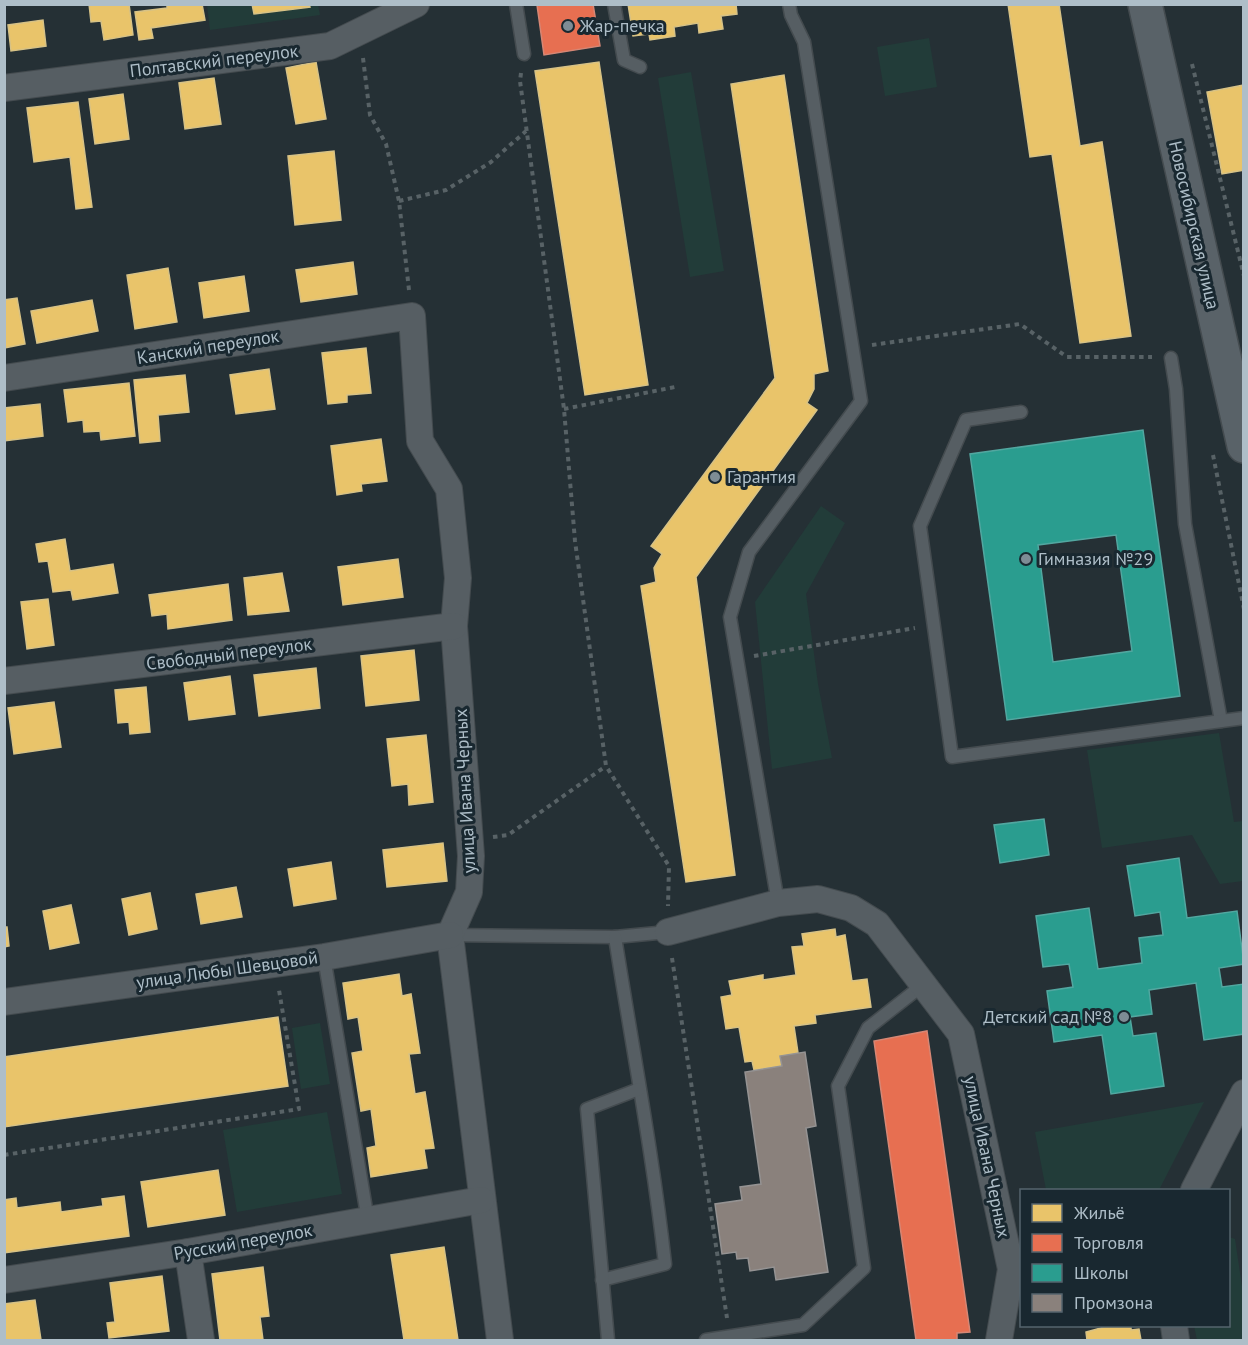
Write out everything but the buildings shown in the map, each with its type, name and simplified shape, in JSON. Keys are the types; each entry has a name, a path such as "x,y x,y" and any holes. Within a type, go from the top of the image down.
{"street":[{"name":"Полтавский переулок","path":"4,88 330,46 416,4"},
{"name":"Новосибирская улица","path":"1145,4 1228,446"},
{"name":"Канский переулок","path":"4,378 412,316"},
{"name":"улица Ивана Черных","path":"412,316 420,441 449,489 458,578 454,626 471,856 469,892 450,935"},
{"name":"Свободный переулок","path":"4,681 454,626"},
{"name":"улица Ивана Черных","path":"668,932 778,903 818,899 851,908 877,924 961,1034 1016,1269 999,1341"},
{"name":"улица Любы Шевцовой","path":"4,1002 324,957 450,935"},
{"path":"450,935 500,1341"},
{"path":"1195,1189 1244,1093"},
{"name":"Русский переулок","path":"4,1280 188,1252 481,1200"},
{"path":"188,1252 201,1341"}],"lane":[{"path":"516,4 524,54"},
{"path":"614,4 624,60 640,68"},
{"path":"778,903 730,617 749,552 861,401 804,42 791,15 789,4"},
{"path":"1171,357 1176,389 1185,524 1221,721"},
{"path":"1021,412 966,420 920,526 952,758 1244,718"},
{"path":"450,935 615,937 668,932"},
{"path":"602,1280 665,1264 657,1189 615,937"},
{"path":"324,957 368,1221"},
{"path":"706,1341 803,1324 864,1268 838,1086 868,1028 924,984"},
{"path":"608,1341 587,1109 639,1089"}],"path":[{"path":"359,31 370,115 386,144 399,201 412,316"},
{"path":"524,54 520,81 564,409 575,541 606,766 669,866 668,932 730,1336"},
{"path":"1191,61 1244,276"},
{"path":"399,201 446,190 491,162 526,131"},
{"path":"853,348 1020,324 1066,357 1171,357"},
{"path":"564,409 675,387"},
{"path":"1228,446 1244,609"},
{"path":"737,659 934,625"},
{"path":"470,839 508,835 606,766"},
{"path":"4,1155 299,1109 275,963"}],"green space":[{"path":"207,5 318,5 320,15 210,30"},
{"path":"929,38 937,87 885,96 877,47"},
{"path":"691,72 724,271 690,277 658,78"},
{"path":"821,506 845,523 806,594 818,684 832,758 772,769 755,602"},
{"path":"1219,733 1234,822 1243,821 1243,881 1220,884 1192,835 1102,848 1087,750"},
{"path":"320,1023 330,1084 301,1089 292,1028"},
{"path":"1204,1102 1160,1189 1046,1189 1035,1132"},
{"path":"327,1112 342,1194 237,1212 223,1130"},
{"path":"1230,1237 1235,1239 1243,1293 1243,1340 1197,1340 1194,1327 1230,1327"}],"place":[{"name":"Жар-печка","path":"568,26"},
{"name":"Гарантия","path":"715,477"},
{"name":"Гимназия №29","path":"1026,559"},
{"name":"Детский сад №8","path":"1124,1017"}]}
